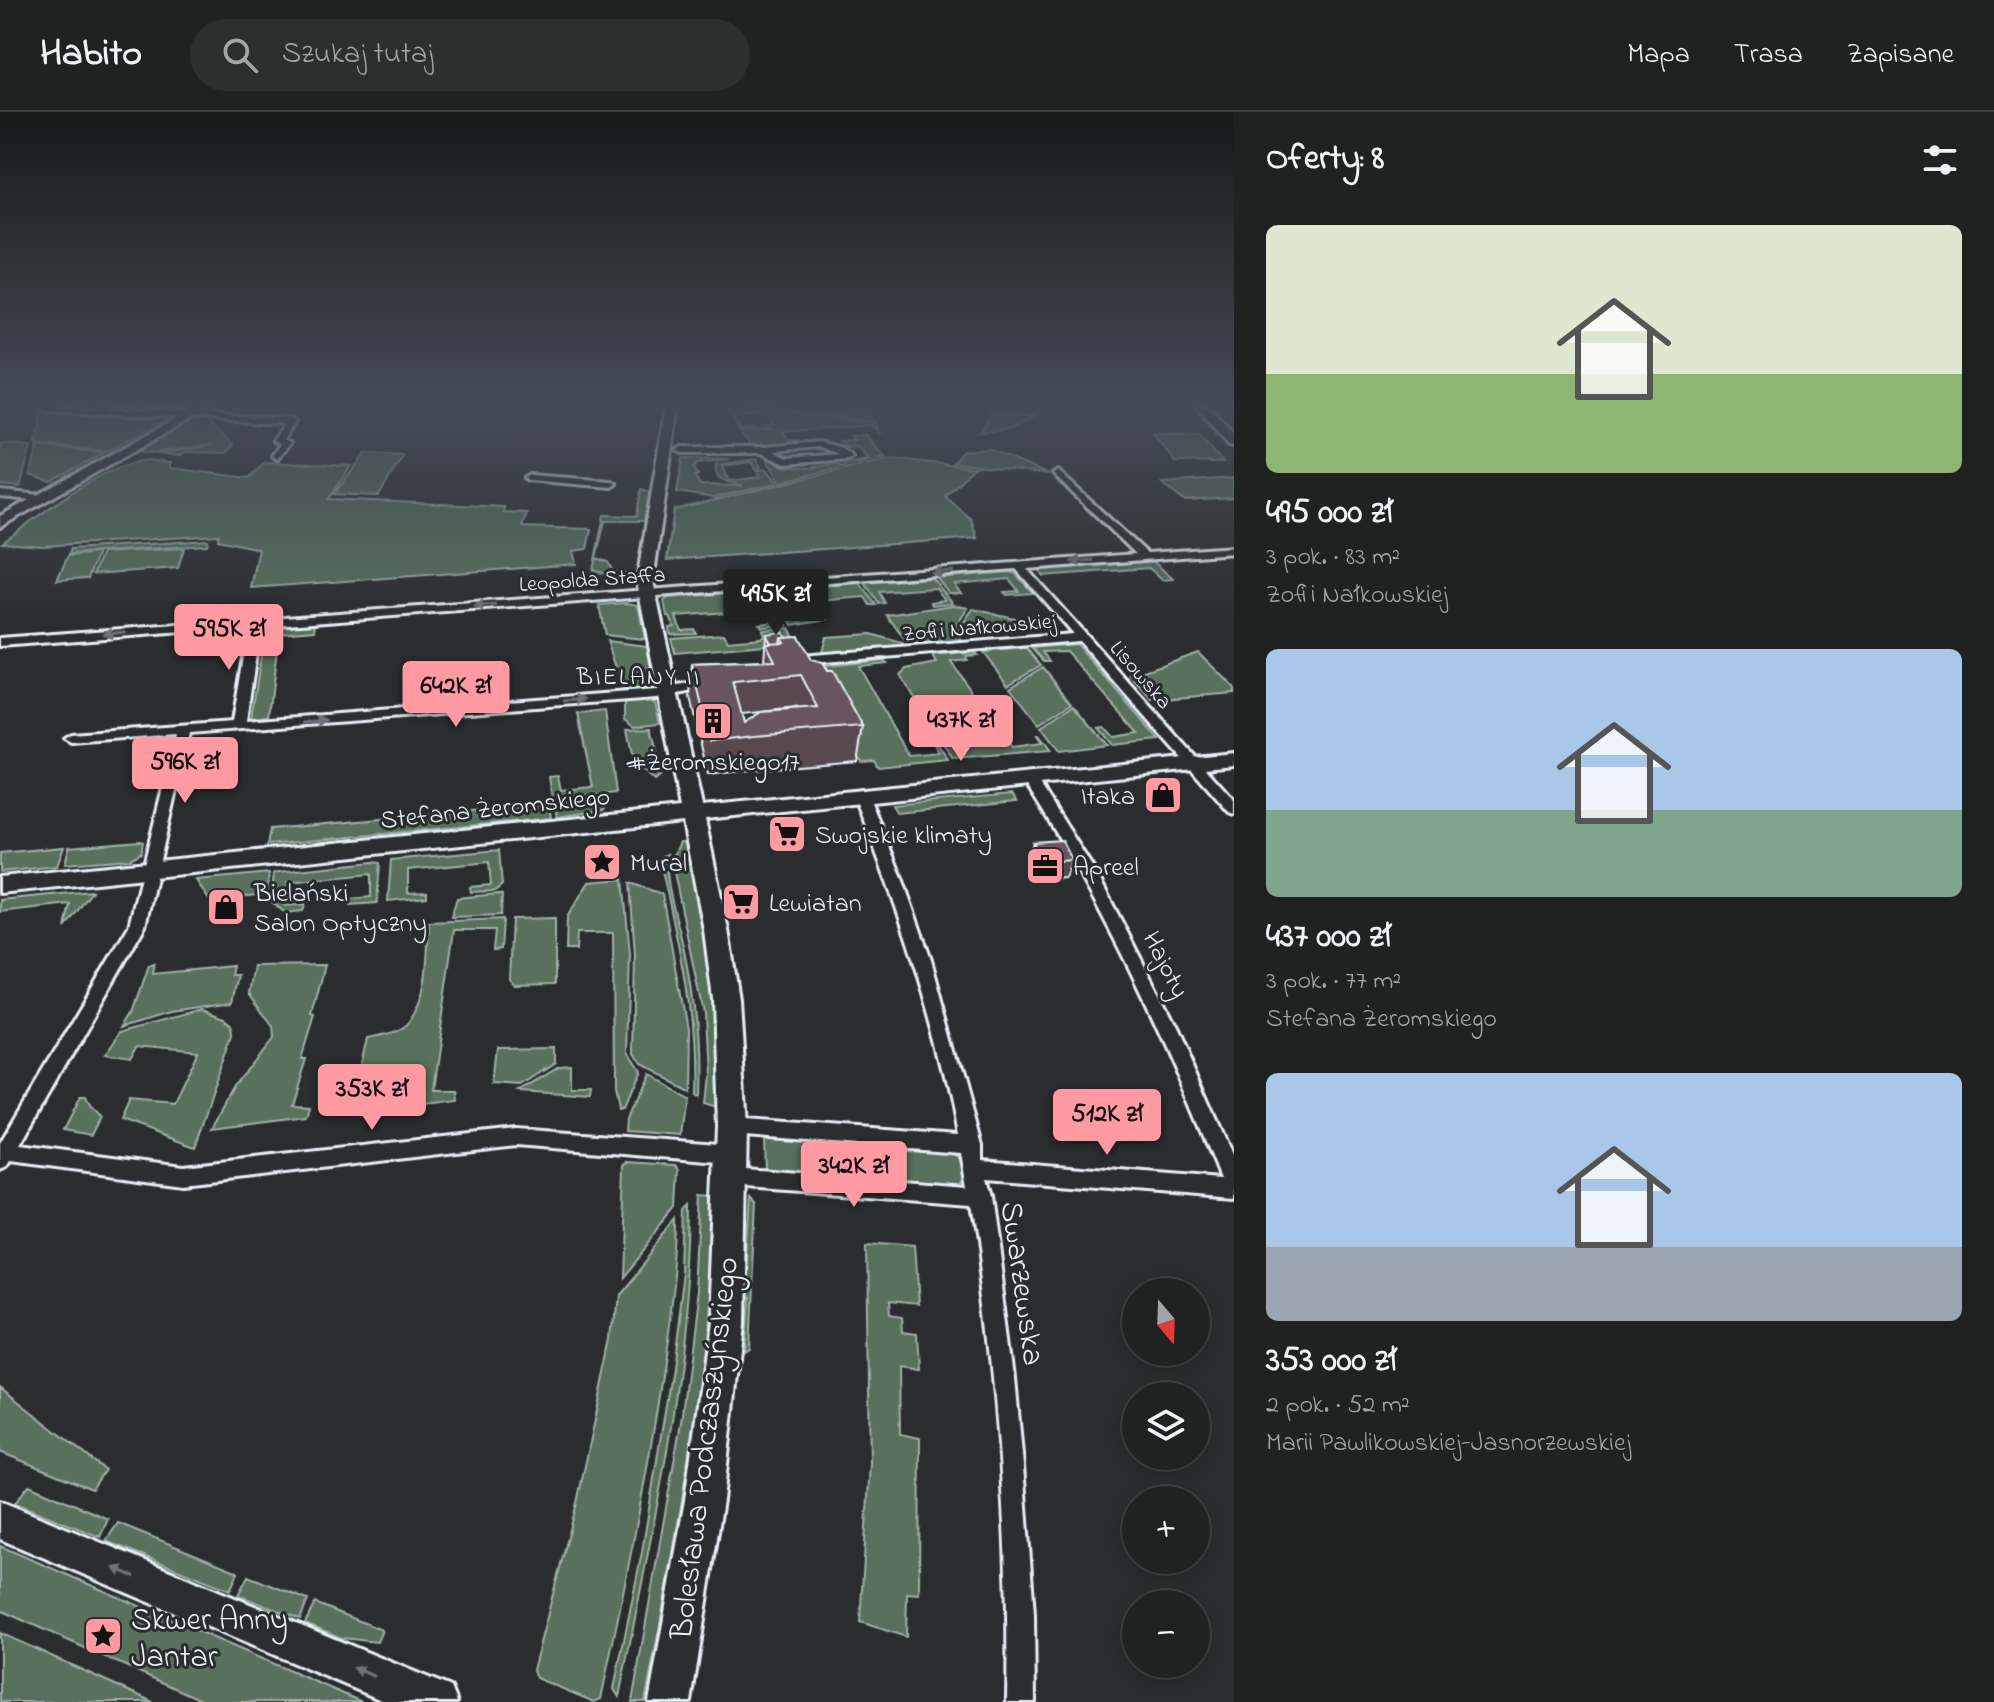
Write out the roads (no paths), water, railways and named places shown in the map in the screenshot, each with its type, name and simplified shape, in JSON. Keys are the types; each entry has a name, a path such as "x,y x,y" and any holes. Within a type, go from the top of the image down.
{"street":[{"path":"0,522 76,479"},
{"path":"546,479 611,484"},
{"name":"Bolesława Podczaszyńskiego","path":"667,479 646,571 647,594 726,999 732,1153 726,1322 704,1500 670,1702"},
{"path":"1063,479 1144,556"},
{"path":"0,494 42,498"},
{"name":"Leopolda Staffa","path":"0,642 1234,550"},
{"name":"Lisowska","path":"1019,566 1234,809"},
{"path":"238,727 255,623"},
{"name":"Zofii Nałkowskiej","path":"781,662 1083,637"},
{"path":"71,738 183,732 666,691 726,679"},
{"path":"183,732 137,926 4,1157 183,1175 516,1137 732,1153 981,1196"},
{"name":"Stefana Żeromskiego","path":"0,885 553,831 861,795 1234,759"},
{"name":"Hajoty","path":"1030,779 1099,889 1152,992 1184,1060 1234,1187"},
{"name":"Swarzewska","path":"861,795 920,944 947,1036 981,1196 1004,1359 1014,1505 1021,1702"},
{"path":"732,1153 972,1145"},
{"path":"976,1168 1234,1187"},
{"path":"0,1520 436,1702"}],"place":[{"name":"#Żeromskiego17","path":"713,721"},
{"name":"Itaka","path":"1163,795"},
{"name":"Swojskie klimaty","path":"787,834"},
{"name":"Mural","path":"602,862"},
{"name":"Apreel","path":"1045,866"},
{"name":"Lewiatan","path":"741,902"},
{"name":"Bielański Salon Optyczny","path":"226,907"},
{"name":"Skwer Anny Jantar","path":"103,1636"}],"district":[{"name":"BIELANY II","path":"639,676"}]}
